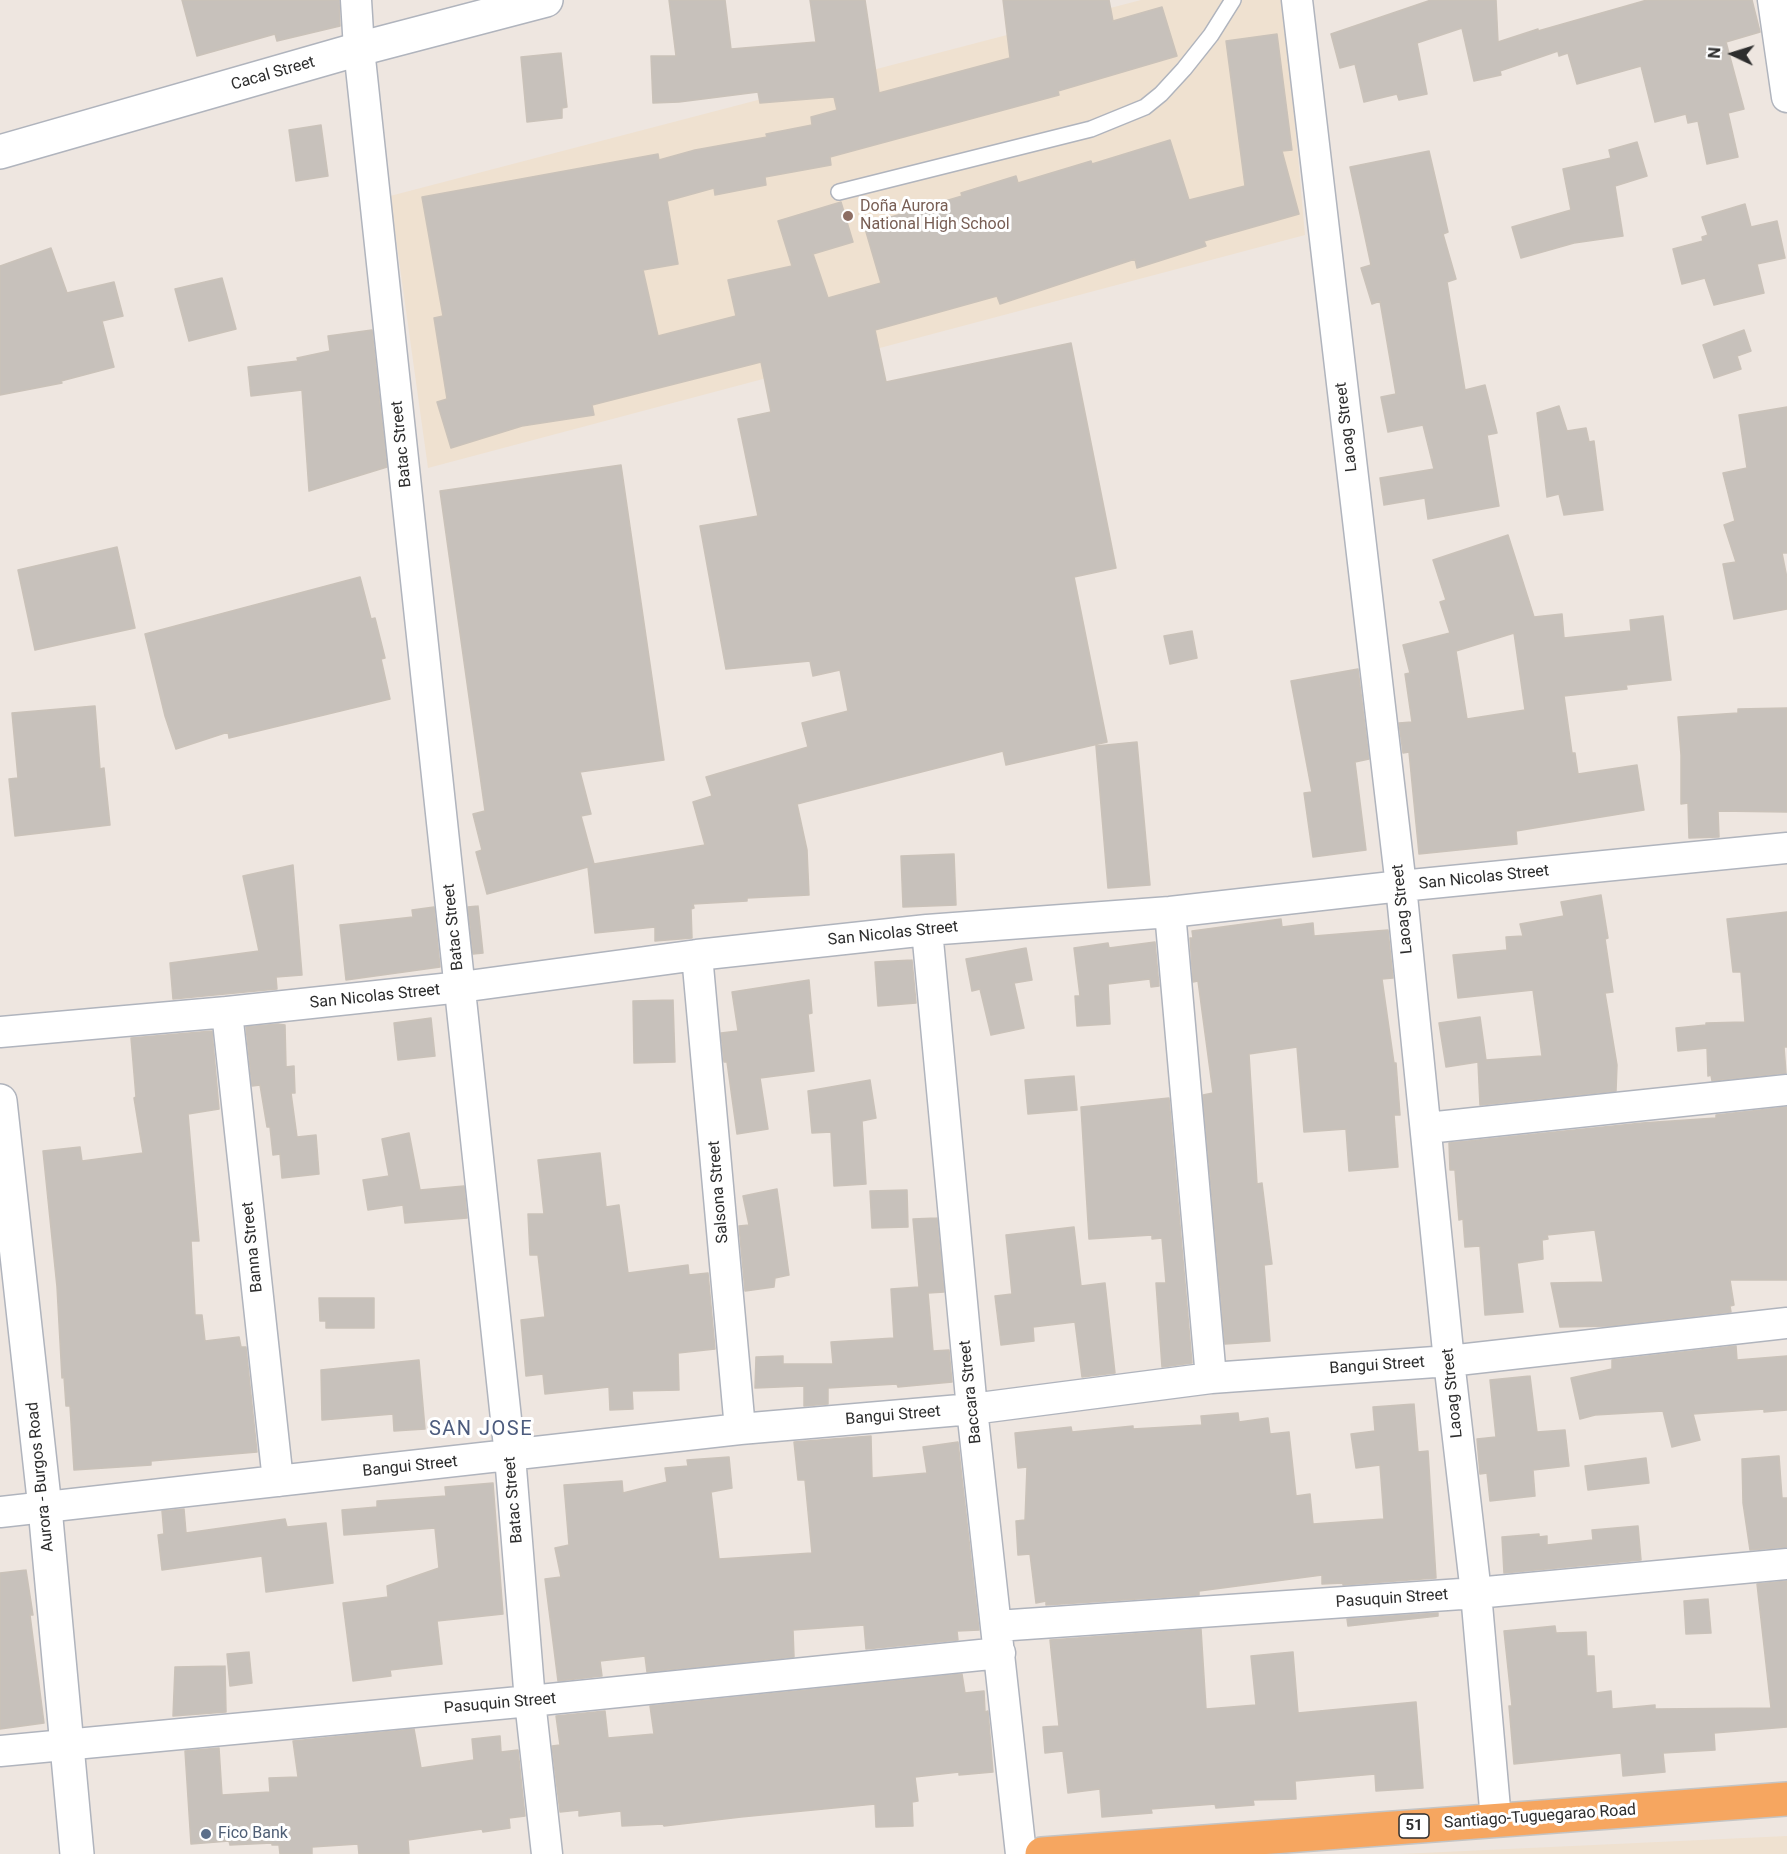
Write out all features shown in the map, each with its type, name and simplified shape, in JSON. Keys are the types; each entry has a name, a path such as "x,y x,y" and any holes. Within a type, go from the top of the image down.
{"highway":[{"name":"Santiago-Tuguegarao Road","path":"1042,1854 1787,1799"}],"main road":[{"name":"Cacal Street","path":"0,152 359,49 546,0"},
{"name":"Aurora - Burgos Road","path":"0,1101 45,1508 76,1854"}],"street":[{"name":"Batac Street","path":"356,0 359,49 510,1456 530,1701 547,1854"},
{"name":"Laoag Street","path":"1297,0 1401,886 1449,1361 1476,1593 1496,1820"},
{"path":"1773,0 1787,97"},
{"name":"San Nicolas Street","path":"0,1032 227,1012 461,987 697,955 927,930 1170,912 1401,886 1787,848"},
{"path":"1170,912 1211,1378"},
{"name":"Baccara Street","path":"927,930 972,1409 1022,1854"},
{"name":"Salsona Street","path":"697,955 740,1429"},
{"name":"Banna Street","path":"227,1012 278,1481"},
{"path":"1426,1128 1787,1090"},
{"name":"Bangui Street","path":"0,1512 740,1429 972,1409 1211,1378 1449,1361 1787,1323"},
{"name":"Pasuquin Street","path":"0,1751 530,1701 998,1640 1787,1564"}],"lane":[{"path":"839,192 1091,129 1145,107 1161,94 1211,36 1233,0"}],"shaded area":[{"name":"Doña Aurora National High School","path":"1141,0 1284,0 1305,235 428,468 390,196"},
{"path":"1787,1836 1787,1854 1400,1854"}],"building":[{"path":"182,0 339,0 340,26 277,41 275,34 197,56"},
{"path":"669,0 725,0 731,49 816,42 810,0 865,0 879,93 1010,58 1003,0 1109,0 1113,21 1162,7 1177,56 1058,91 1059,95 830,157 831,165 765,177 766,185 715,195 714,188 667,201 678,264 643,270 658,336 736,316 728,280 792,266 778,221 841,202 853,242 813,254 828,298 881,283 864,225 962,196 961,193 1016,176 1018,183 1091,161 1092,164 1170,140 1189,200 1245,186 1226,41 1277,34 1292,150 1282,151 1299,214 1204,241 1206,246 1137,268 1135,259 1000,304 997,296 875,330 886,382 1071,343 1116,568 1074,577 1107,742 1006,765 1003,751 797,804 807,850 809,895 747,898 747,901 693,904 694,908 691,909 692,938 655,941 655,927 595,933 588,867 487,894 476,852 482,850 473,814 485,811 440,491 621,465 664,760 580,772 591,814 581,816 594,864 705,845 693,802 712,796 706,777 808,747 802,723 848,711 840,670 813,676 810,661 726,669 700,526 758,516 738,419 771,412 761,362 592,405 594,415 522,426 451,448 437,402 447,399 434,318 443,316 422,197 658,154 659,160 812,125 811,117 837,110 834,97 760,103 758,92 653,103 651,56 676,56"},
{"path":"1431,0 1496,0 1498,42 1647,0 1752,0 1760,32 1726,42 1744,109 1728,113 1738,157 1707,164 1698,121 1688,123 1686,114 1655,122 1641,66 1577,84 1568,53 1559,56 1558,51 1500,71 1501,75 1474,81 1462,28 1417,43 1427,94 1399,100 1397,94 1364,102 1355,64 1340,68 1331,34"},
{"path":"561,53 567,107 562,108 562,118 527,122 521,57"},
{"path":"321,125 328,176 296,181 289,130"},
{"path":"1637,142 1647,176 1615,186 1623,236 1574,243 1521,258 1512,227 1571,210 1563,169 1611,158 1609,150"},
{"path":"1429,151 1448,232 1443,234 1456,279 1447,282 1465,390 1485,385 1497,433 1487,435 1499,506 1428,519 1425,498 1384,505 1380,478 1434,469 1423,425 1388,432 1381,397 1396,394 1380,301 1372,304 1361,268 1371,265 1350,167"},
{"path":"1745,204 1751,227 1777,221 1785,258 1757,264 1764,293 1714,305 1705,278 1682,284 1673,249 1703,241 1702,237 1708,235 1702,217"},
{"path":"51,248 67,293 114,282 123,316 102,321 114,367 61,381 62,383 0,395 0,266"},
{"path":"222,278 236,329 189,341 175,289"},
{"path":"372,330 387,467 309,491 302,390 251,396 248,367 298,361 297,358 330,351 328,336"},
{"path":"1744,330 1751,351 1737,356 1741,369 1714,378 1703,345"},
{"path":"1559,406 1567,431 1586,428 1589,442 1594,441 1603,510 1564,515 1559,494 1547,497 1537,413"},
{"path":"1787,407 1787,553 1782,553 1787,578 1787,609 1734,619 1723,564 1736,562 1724,525 1735,521 1723,473 1747,468 1739,415"},
{"path":"1508,535 1534,617 1562,614 1564,638 1631,631 1630,620 1663,616 1671,680 1626,685 1627,689 1564,696 1572,753 1575,753 1578,774 1637,765 1644,810 1516,831 1517,844 1419,854 1409,752 1403,753 1399,723 1412,722 1405,674 1410,673 1403,645 1450,633 1440,602 1446,600 1433,560","holes":["1514,633 1525,710 1467,719 1456,651"]},
{"path":"117,547 135,628 35,650 18,570"},
{"path":"360,577 371,619 375,618 385,658 381,659 390,699 229,738 228,732 176,749 165,716 145,634"},
{"path":"1192,631 1197,658 1170,664 1164,636"},
{"path":"1358,669 1369,759 1355,762 1366,850 1313,857 1304,793 1312,792 1291,681"},
{"path":"95,706 100,769 104,768 110,825 15,836 9,779 18,778 12,713"},
{"path":"1787,708 1787,812 1718,811 1719,837 1689,838 1688,803 1681,804 1678,717 1738,713 1738,709"},
{"path":"1137,742 1150,885 1108,888 1096,746"},
{"path":"954,854 956,905 903,907 901,856"},
{"path":"293,865 302,975 276,977 277,989 173,999 170,963 259,951 243,876"},
{"path":"1601,895 1613,992 1605,993 1617,1065 1616,1091 1480,1105 1478,1062 1446,1067 1439,1023 1480,1017 1486,1060 1542,1056 1533,990 1458,998 1453,955 1507,950 1506,937 1523,936 1520,924 1564,916 1561,902"},
{"path":"478,906 483,953 473,954 468,907"},
{"path":"434,907 440,967 346,980 340,925 413,917 412,910"},
{"path":"1787,912 1787,1047 1784,1047 1786,1073 1712,1081 1711,1075 1708,1076 1707,1048 1678,1051 1676,1028 1706,1025 1706,1023 1745,1022 1741,972 1733,972 1727,919"},
{"path":"1281,919 1282,927 1313,923 1314,936 1388,930 1393,978 1382,979 1394,1063 1396,1063 1400,1115 1394,1115 1398,1167 1349,1171 1346,1129 1304,1132 1297,1047 1249,1054 1257,1184 1262,1183 1272,1264 1264,1265 1270,1341 1225,1344 1203,1095 1213,1093 1198,981 1193,982 1190,938 1193,938 1192,931"},
{"path":"1155,942 1159,986 1151,987 1150,979 1108,984 1110,1024 1077,1026 1075,996 1080,996 1074,948 1108,943 1109,948"},
{"path":"1026,948 1032,980 1014,983 1024,1028 991,1035 980,989 972,991 966,959"},
{"path":"912,960 916,1003 878,1006 875,962"},
{"path":"809,980 812,1013 808,1014 814,1071 760,1078 768,1129 737,1134 721,1033 738,1031 732,992"},
{"path":"673,1000 675,1062 634,1063 633,1001"},
{"path":"431,1018 435,1056 398,1060 394,1023"},
{"path":"285,1025 286,1067 294,1066 295,1093 291,1093 297,1137 316,1135 319,1174 282,1178 280,1154 273,1155 270,1127 267,1127 260,1085 252,1086 246,1027"},
{"path":"212,1031 219,1109 188,1114 199,1241 191,1241 195,1315 202,1315 205,1341 239,1337 241,1347 246,1347 257,1452 151,1461 151,1465 74,1470 70,1406 66,1406 64,1377 62,1378 57,1287 43,1151 80,1147 82,1161 143,1153 134,1098 136,1097 131,1038"},
{"path":"1074,1076 1077,1110 1028,1114 1025,1080"},
{"path":"870,1080 876,1118 862,1121 866,1184 834,1186 831,1132 812,1133 808,1091"},
{"path":"1169,1098 1192,1363 1162,1367 1156,1283 1166,1283 1162,1238 1152,1239 1152,1235 1089,1239 1081,1107"},
{"path":"1787,1107 1787,1280 1730,1280 1734,1305 1730,1306 1731,1312 1609,1326 1560,1327 1551,1283 1603,1282 1595,1230 1547,1235 1548,1239 1542,1240 1543,1259 1517,1263 1523,1312 1485,1315 1480,1246 1465,1247 1463,1219 1459,1220 1455,1170 1450,1170 1449,1143 1642,1123 1716,1118 1716,1115"},
{"path":"409,1133 420,1190 464,1186 467,1218 405,1223 403,1205 368,1210 363,1180 389,1176 382,1139"},
{"path":"600,1153 606,1207 619,1205 628,1273 688,1265 689,1275 708,1273 715,1349 678,1353 679,1390 632,1391 633,1409 610,1410 609,1387 545,1394 543,1374 526,1376 521,1320 545,1317 538,1255 530,1255 528,1214 544,1214 538,1160"},
{"path":"777,1189 789,1275 775,1278 774,1287 745,1291 739,1226 749,1225 743,1196"},
{"path":"907,1190 908,1227 872,1228 870,1191"},
{"path":"937,1218 944,1292 928,1293 933,1351 949,1350 952,1382 898,1387 897,1384 828,1388 828,1404 804,1406 804,1386 755,1388 756,1357 783,1356 783,1364 833,1364 831,1342 894,1338 891,1289 919,1287 913,1219"},
{"path":"1074,1227 1081,1286 1105,1283 1115,1373 1082,1377 1075,1322 1033,1327 1034,1341 1001,1345 995,1296 1012,1294 1006,1235"},
{"path":"319,1298 374,1298 374,1328 326,1328 326,1321 320,1321"},
{"path":"1736,1346 1737,1360 1787,1356 1787,1410 1764,1412 1764,1409 1693,1414 1700,1440 1672,1447 1663,1411 1595,1415 1580,1419 1571,1378 1612,1369 1612,1360"},
{"path":"419,1360 425,1429 394,1431 393,1414 322,1420 321,1370"},
{"path":"1530,1376 1537,1432 1565,1430 1569,1466 1533,1470 1535,1496 1490,1501 1487,1473 1480,1474 1477,1439 1496,1437 1490,1380"},
{"path":"1414,1404 1418,1452 1428,1451 1436,1578 1343,1585 1343,1583 1322,1584 1322,1575 1199,1591 1199,1595 1046,1605 1046,1601 1036,1603 1030,1554 1018,1555 1016,1521 1025,1520 1027,1467 1018,1468 1015,1433 1071,1427 1072,1432 1133,1426 1133,1429 1202,1425 1201,1416 1238,1413 1239,1422 1268,1418 1270,1434 1289,1432 1296,1496 1310,1494 1313,1524 1384,1519 1380,1465 1356,1468 1351,1434 1375,1431 1373,1407"},
{"path":"871,1436 872,1478 927,1473 923,1447 958,1442 979,1630 957,1631 958,1640 866,1649 864,1625 793,1630 794,1657 647,1672 645,1656 600,1661 602,1676 558,1681 545,1579 561,1577 555,1548 569,1545 564,1485 622,1481 623,1493 667,1482 665,1468 688,1466 687,1460 729,1457 732,1488 711,1492 719,1559 812,1553 805,1480 798,1480 794,1442"},
{"path":"1779,1456 1782,1498 1787,1498 1787,1547 1750,1550 1743,1503 1742,1459"},
{"path":"1646,1458 1649,1483 1588,1490 1585,1466"},
{"path":"493,1483 503,1614 437,1621 442,1664 390,1670 391,1676 353,1681 343,1603 388,1597 387,1586 439,1568 435,1528 344,1535 342,1510 377,1507 377,1501 446,1496 445,1487"},
{"path":"184,1509 186,1533 285,1519 287,1527 326,1523 333,1583 266,1592 262,1556 162,1570 158,1535 164,1534 162,1511"},
{"path":"1638,1526 1641,1560 1504,1573 1502,1537 1539,1534 1539,1537 1547,1536 1547,1545 1593,1540 1592,1530"},
{"path":"26,1570 44,1723 0,1729 0,1573"},
{"path":"1787,1581 1787,1727 1714,1733 1715,1750 1663,1753 1665,1772 1623,1776 1621,1753 1514,1764 1509,1706 1512,1706 1504,1631 1555,1626 1556,1633 1586,1632 1587,1656 1594,1656 1596,1693 1611,1691 1612,1709 1655,1705 1655,1709 1771,1708 1757,1584"},
{"path":"1708,1599 1711,1633 1686,1634 1684,1601"},
{"path":"1438,1613 1438,1616 1348,1626 1347,1619"},
{"path":"1201,1629 1206,1709 1256,1705 1251,1656 1293,1652 1298,1713 1416,1702 1423,1788 1376,1791 1375,1774 1295,1781 1296,1799 1253,1800 1254,1805 1216,1808 1215,1804 1151,1809 1152,1813 1102,1817 1100,1789 1068,1793 1063,1751 1045,1753 1043,1727 1059,1726 1050,1640"},
{"path":"249,1652 252,1683 230,1686 227,1654"},
{"path":"225,1666 226,1712 173,1716 175,1667"},
{"path":"962,1674 965,1693 984,1691 993,1772 959,1775 959,1772 915,1777 918,1801 912,1802 913,1826 876,1827 875,1804 664,1826 663,1824 622,1826 621,1811 579,1816 579,1810 560,1812 552,1746 560,1745 556,1716 605,1711 608,1738 654,1734 650,1706"},
{"path":"414,1729 421,1768 474,1760 472,1739 500,1736 501,1752 518,1750 525,1816 509,1818 510,1828 483,1832 482,1829 408,1840 409,1854 359,1854 358,1844 312,1847 312,1854 280,1854 279,1845 272,1845 272,1843 230,1845 229,1841 191,1844 185,1751 219,1748 222,1795 270,1792 269,1778 298,1777 293,1741"}],"place":[{"name":"Doña Aurora National High School","path":"848,216"},
{"name":"Fico Bank","path":"206,1834"}],"district":[{"name":"SAN JOSE","path":"481,1430"}]}
